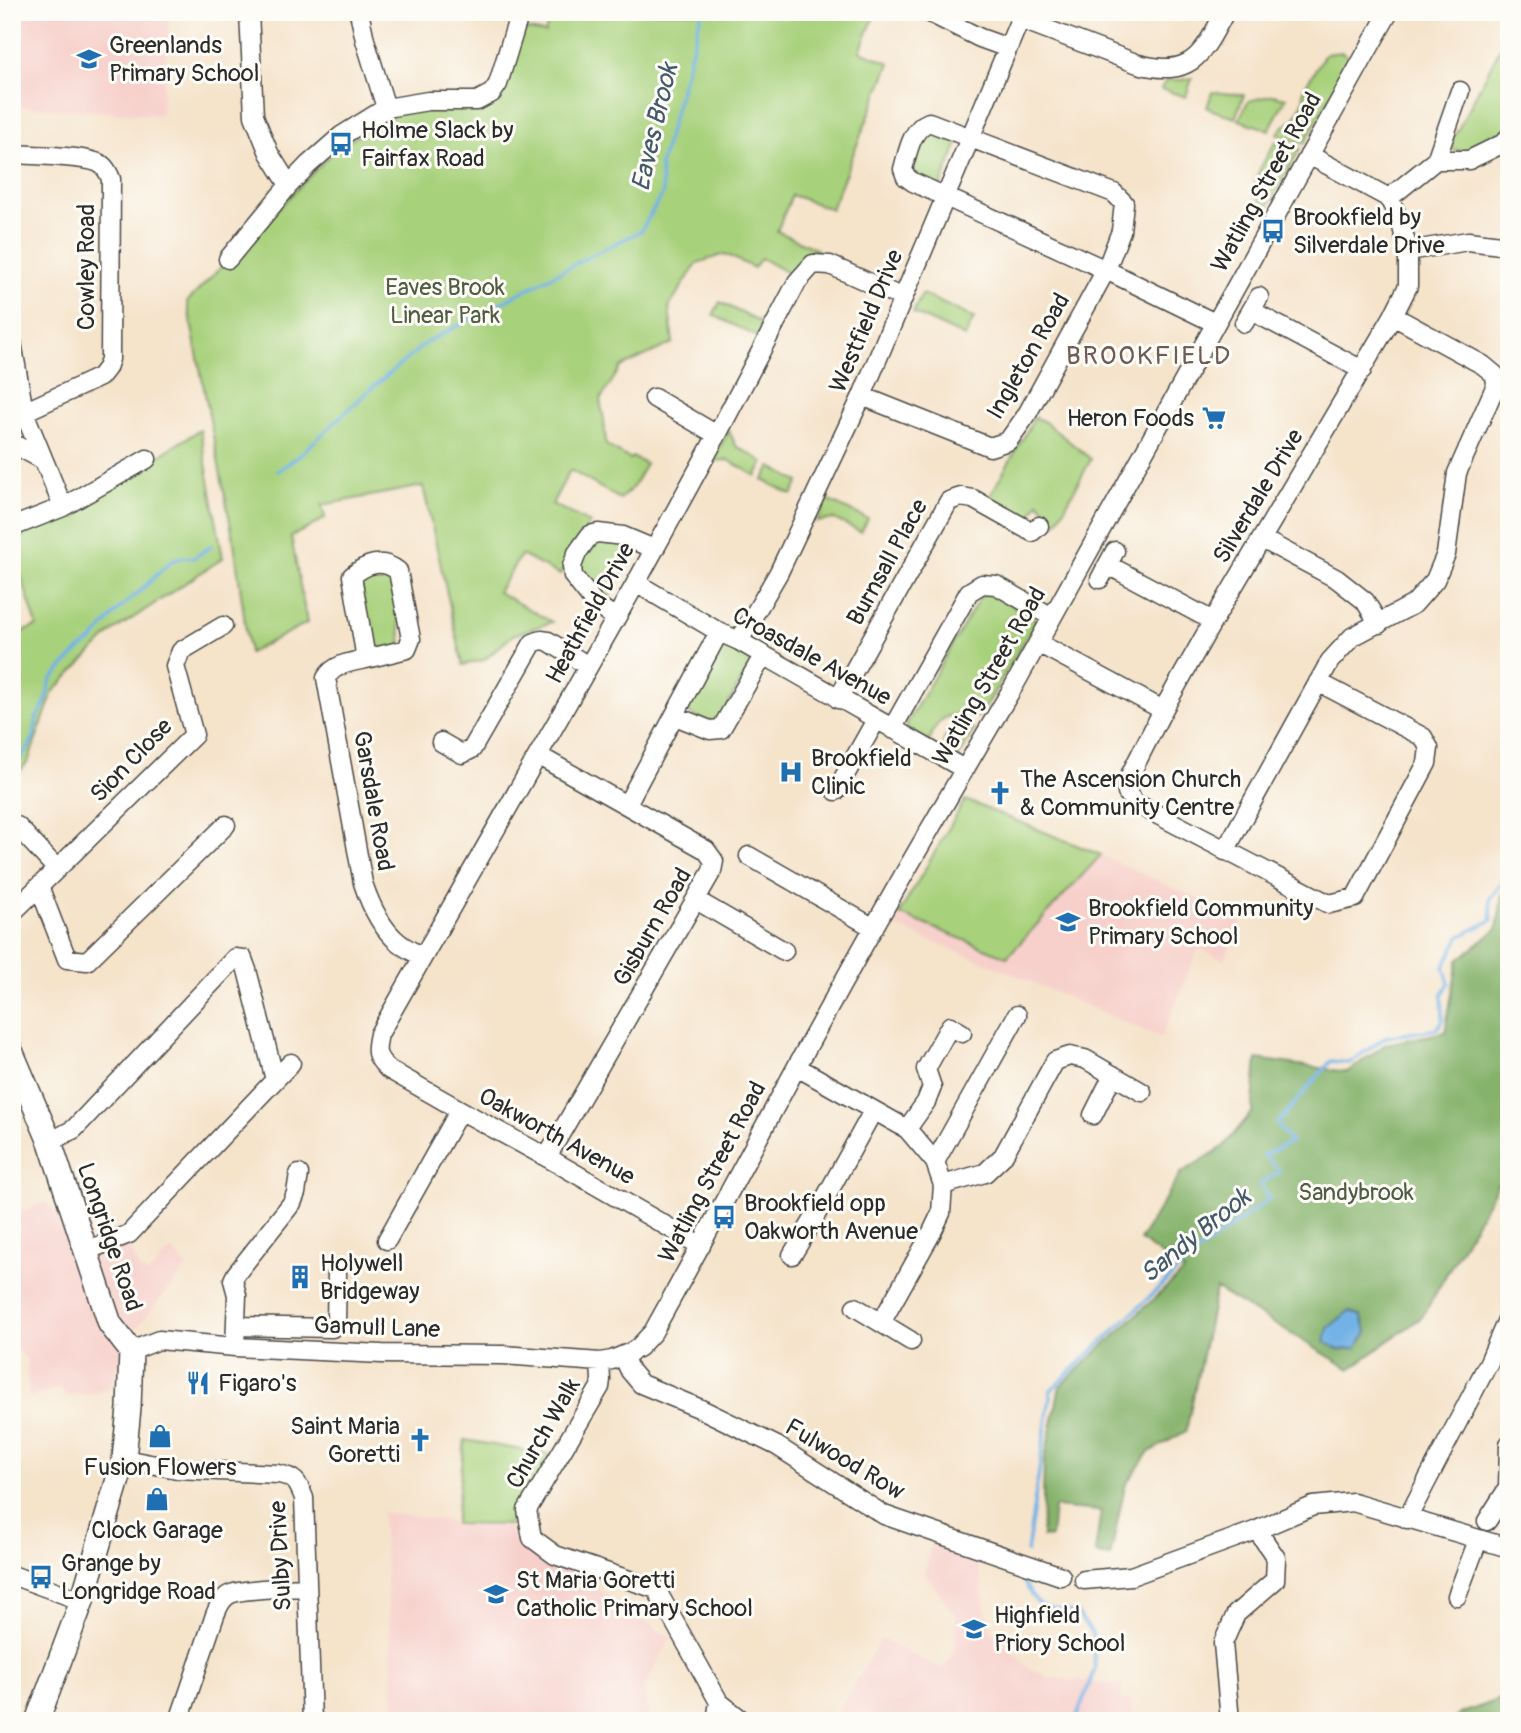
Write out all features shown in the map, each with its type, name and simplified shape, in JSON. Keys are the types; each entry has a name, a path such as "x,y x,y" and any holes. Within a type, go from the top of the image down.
{"main road":[{"name":"Longridge Road","path":"12,1053 50,1142 110,1324 131,1352"},
{"path":"37,1721 82,1601 124,1459 131,1352"}],"street":[{"path":"248,12 254,116 269,153 289,185"},
{"path":"359,12 386,108"},
{"path":"228,259 308,164 341,136 386,108 428,101 477,101 492,93 498,84 520,12"},
{"path":"928,12 980,38 1008,48"},
{"path":"1022,16 1138,64 1158,69 1177,67 1197,57 1225,12"},
{"name":"Watling Street Road","path":"623,1356 639,1347 653,1332 874,928 1038,643 1390,12"},
{"name":"Westfield Drive","path":"739,641 779,572 862,396 1022,16"},
{"path":"1309,155 1389,198 1436,160 1460,91"},
{"path":"971,137 929,122 920,126 913,137 903,169 906,177 1215,323"},
{"name":"Ingleton Road","path":"862,396 990,447 1008,441 1026,416 1106,270 1121,231 1124,203 1114,192 971,137"},
{"path":"1436,160 1469,159 1504,143 1509,138"},
{"name":"Cowley Road","path":"12,154 101,163 111,179 110,359 107,368 100,377 24,412"},
{"name":"Silverdale Drive","path":"1225,851 1135,803 1127,793 1127,781 1213,621 1362,370 1408,286 1408,251 1401,223 1389,198"},
{"path":"1408,251 1468,241 1509,246"},
{"name":"Heathfield Drive","path":"388,1069 375,1049 379,1034 636,583 797,282 813,264 830,265 902,298"},
{"path":"1252,310 1362,370"},
{"path":"1318,682 1423,737 1429,748 1427,763 1355,898 1329,904 1225,851 1318,682 1330,661 1352,637 1414,604 1435,580 1446,554 1457,472 1496,386 1495,375 1483,365 1393,316"},
{"path":"12,342 24,412 63,507"},
{"path":"654,398 717,435"},
{"path":"12,443 43,460"},
{"path":"12,527 63,507 147,459"},
{"name":"Burnsall Place","path":"838,699 949,501 961,497 973,499 1032,532 1039,526"},
{"path":"615,617 596,605 573,576 572,566 577,553 590,535 598,533 623,536 654,549"},
{"path":"1262,539 1337,579 1365,601 1379,624"},
{"name":"Garsdale Road","path":"366,659 352,576 361,568 384,564 398,571 411,639 407,649 366,659 349,662 331,670 326,678 363,883 374,912 385,928 398,942 422,957"},
{"path":"1108,565 1213,621"},
{"name":"Croasdale Avenue","path":"636,583 964,769"},
{"path":"836,791 884,724 969,592 982,584 996,584 1052,617"},
{"name":"Sion Close","path":"12,913 194,735 174,666 181,651 223,626"},
{"path":"627,804 719,632"},
{"path":"441,742 462,754 472,749 533,643 548,640 588,666"},
{"path":"1038,643 1163,710"},
{"path":"676,716 710,730 721,729 763,656"},
{"name":"Gisburn Road","path":"539,756 706,850 714,861 712,871 696,900 547,1157"},
{"path":"39,886 66,959 86,961 226,825"},
{"path":"17,826 57,869"},
{"path":"749,856 874,928"},
{"path":"696,900 784,951"},
{"path":"50,1142 74,1129 234,958 243,959 247,970 275,1080"},
{"path":"935,1162 1017,1015"},
{"path":"907,1129 926,1102 932,1087 926,1069 950,1026 962,1033"},
{"path":"943,1185 985,1173 1003,1156 1055,1062 1070,1055 1085,1059 1142,1092"},
{"path":"86,1251 129,1234 291,1063"},
{"path":"797,1067 907,1129 935,1162 943,1185 941,1213 881,1323"},
{"name":"Oakworth Avenue","path":"388,1069 701,1246"},
{"path":"1093,1115 1113,1075"},
{"path":"387,1240 460,1110"},
{"path":"794,1243 812,1222 873,1111"},
{"path":"235,1347 237,1295 233,1280 292,1203 299,1174"},
{"path":"236,1326 332,1328 336,1323 337,1269"},
{"path":"855,1307 911,1341"},
{"path":"1407,1519 1489,1362 1509,1315"},
{"name":"Gamull Lane","path":"131,1352 159,1340 235,1347 382,1354 503,1355 600,1362 623,1356"},
{"name":"Fulwood Row","path":"623,1356 630,1371 641,1384 701,1409 777,1446 884,1515 1061,1576"},
{"name":"Church Walk","path":"600,1362 600,1387 527,1510 532,1538 555,1555 656,1589 719,1702"},
{"path":"1488,1521 1508,1488 1509,1444"},
{"name":"Sulby Drive","path":"124,1459 177,1469 278,1474 290,1476 300,1487 304,1498 312,1721"},
{"path":"1084,1580 1131,1576 1313,1506 1353,1502 1509,1548"},
{"path":"1230,1721 1223,1643 1236,1614 1275,1580 1276,1558 1256,1530"},
{"path":"1457,1596 1478,1540"},
{"path":"12,1575 82,1601"},
{"path":"179,1721 219,1604 225,1597 236,1592 307,1587"},
{"path":"716,1721 719,1702 743,1721"}],"shaded area":[{"name":"Greenlands Primary School","path":"12,12 170,12 161,115 12,106"},
{"name":"Brookfield Community Primary School","path":"965,800 1101,855 1242,919 1224,960 1199,948 1161,1038 997,967 893,926"},
{"path":"45,1202 94,1244 129,1248 139,1269 148,1274 171,1250 188,1266 137,1327 109,1389 66,1396 60,1388 29,1397 26,1358 12,1347 12,1215"},
{"name":"St Maria Goretti Catholic Primary School","path":"382,1512 447,1521 455,1526 505,1527 671,1638 645,1686 649,1721 395,1721"},
{"name":"Highfield Priory School","path":"932,1539 980,1555 979,1568 989,1623 996,1636 1028,1667 1045,1677 1122,1685 1122,1700 1129,1698 1135,1721 832,1721 881,1639 943,1669 952,1656 955,1648 956,1617 925,1573"}],"green space":[{"name":"Eaves Brook Linear Park","path":"551,12 876,12 860,51 890,63 831,209 792,195 777,231 818,250 791,275 761,258 754,268 725,254 697,263 669,307 673,343 621,367 600,400 606,445 630,459 632,457 646,464 633,487 620,499 570,470 552,504 590,523 560,575 521,555 498,592 552,622 513,635 484,660 463,665 423,486 322,505 325,518 291,536 307,623 249,653 234,542 187,302 340,145 413,105 487,107 503,89 523,29 545,33"},
{"path":"1509,31 1509,133 1469,152 1454,150 1452,141"},
{"path":"1342,52 1351,58 1304,144 1277,134 1294,120 1304,100 1303,90 1325,54"},
{"path":"1192,78 1186,97 1161,89 1166,80"},
{"path":"1212,92 1244,95 1235,118 1207,108"},
{"path":"1273,95 1286,98 1269,130 1239,120 1248,101"},
{"path":"933,129 959,141 939,190 912,176 909,165 924,132"},
{"path":"1275,143 1300,149 1268,206 1260,201 1255,193 1255,185 1261,167"},
{"path":"922,294 974,318 965,337 913,313"},
{"path":"720,302 767,326 760,338 713,315"},
{"path":"1035,417 1091,459 1056,524 1039,502 1025,524 987,501"},
{"path":"200,430 223,558 112,632 53,692 28,762 12,780 12,636 37,626 12,541 70,511"},
{"path":"729,431 736,446 764,462 756,476 728,460 712,461"},
{"path":"771,467 799,482 792,495 763,480"},
{"path":"827,500 868,519 861,532 834,519 817,522"},
{"path":"589,540 611,540 637,549 606,603 579,579 578,559"},
{"path":"384,575 392,577 402,643 397,648 371,648 357,586 361,578"},
{"path":"990,593 1034,617 1035,622 981,715 946,717 936,726 929,743 911,733 906,725 980,597"},
{"path":"725,644 749,658 749,666 722,716 713,724 690,714 687,707 718,648"},
{"path":"957,729 975,729 957,760 945,747 944,740"},
{"path":"965,800 1101,855 1007,957 899,914"},
{"name":"Sandybrook","path":"1509,890 1509,1186 1498,1184 1422,1317 1350,1369 1216,1289 1186,1431 1148,1453 1125,1486 1110,1557 1095,1553 1101,1511 1054,1507 1051,1538 1042,1537 1044,1462 1060,1386 1184,1271 1140,1240 1181,1173 1223,1147 1252,1112 1257,1059 1347,1072 1386,1044 1445,1032 1458,960 1497,929 1502,895"},
{"path":"465,1440 551,1455 510,1525 455,1524"},
{"path":"1509,1696 1509,1721 1451,1721 1460,1714"}],"water":[{"path":"1349,1311 1361,1316 1367,1332 1356,1348 1339,1350 1325,1342 1328,1328"}],"waterway":[{"name":"Eaves Brook","path":"278,471 299,456 365,394 427,342 641,231 663,193 660,166 702,12"},
{"path":"12,767 29,747 51,680 77,652 93,640 119,609 170,562 182,557 194,558 211,546"},
{"name":"Sandy Brook","path":"1027,1552 1051,1390 1195,1254 1269,1199 1260,1184 1280,1171 1264,1155 1291,1142 1277,1124 1331,1061 1349,1063 1386,1037 1437,1029 1443,1020 1442,995 1449,983 1444,967 1459,937 1492,920 1490,898 1509,875"},
{"name":"Sandy Brook","path":"1023,1575 1027,1588 1037,1602 1049,1608 1077,1613 1092,1633 1095,1669 1075,1721"}],"place":[{"name":"Greenlands Primary School","path":"89,59"},
{"name":"Holme Slack by Fairfax Road","path":"341,144"},
{"name":"Brookfield by Silverdale Drive","path":"1273,231"},
{"name":"Heron Foods","path":"1214,418"},
{"name":"Brookfield Clinic","path":"791,772"},
{"name":"The Ascension Church & Community Centre","path":"1000,793"},
{"name":"Brookfield Community Primary School","path":"1068,922"},
{"name":"Brookfield opp Oakworth Avenue","path":"724,1217"},
{"name":"Holywell Bridgeway","path":"300,1277"},
{"name":"Figaro's","path":"198,1383"},
{"name":"Fusion Flowers","path":"160,1436"},
{"name":"Saint Maria Goretti","path":"420,1440"},
{"name":"Clock Garage","path":"157,1499"},
{"name":"Grange by Longridge Road","path":"41,1577"},
{"name":"St Maria Goretti Catholic Primary School","path":"496,1594"},
{"name":"Highfield Priory School","path":"974,1629"}],"district":[{"name":"BROOKFIELD","path":"1149,355"}]}
